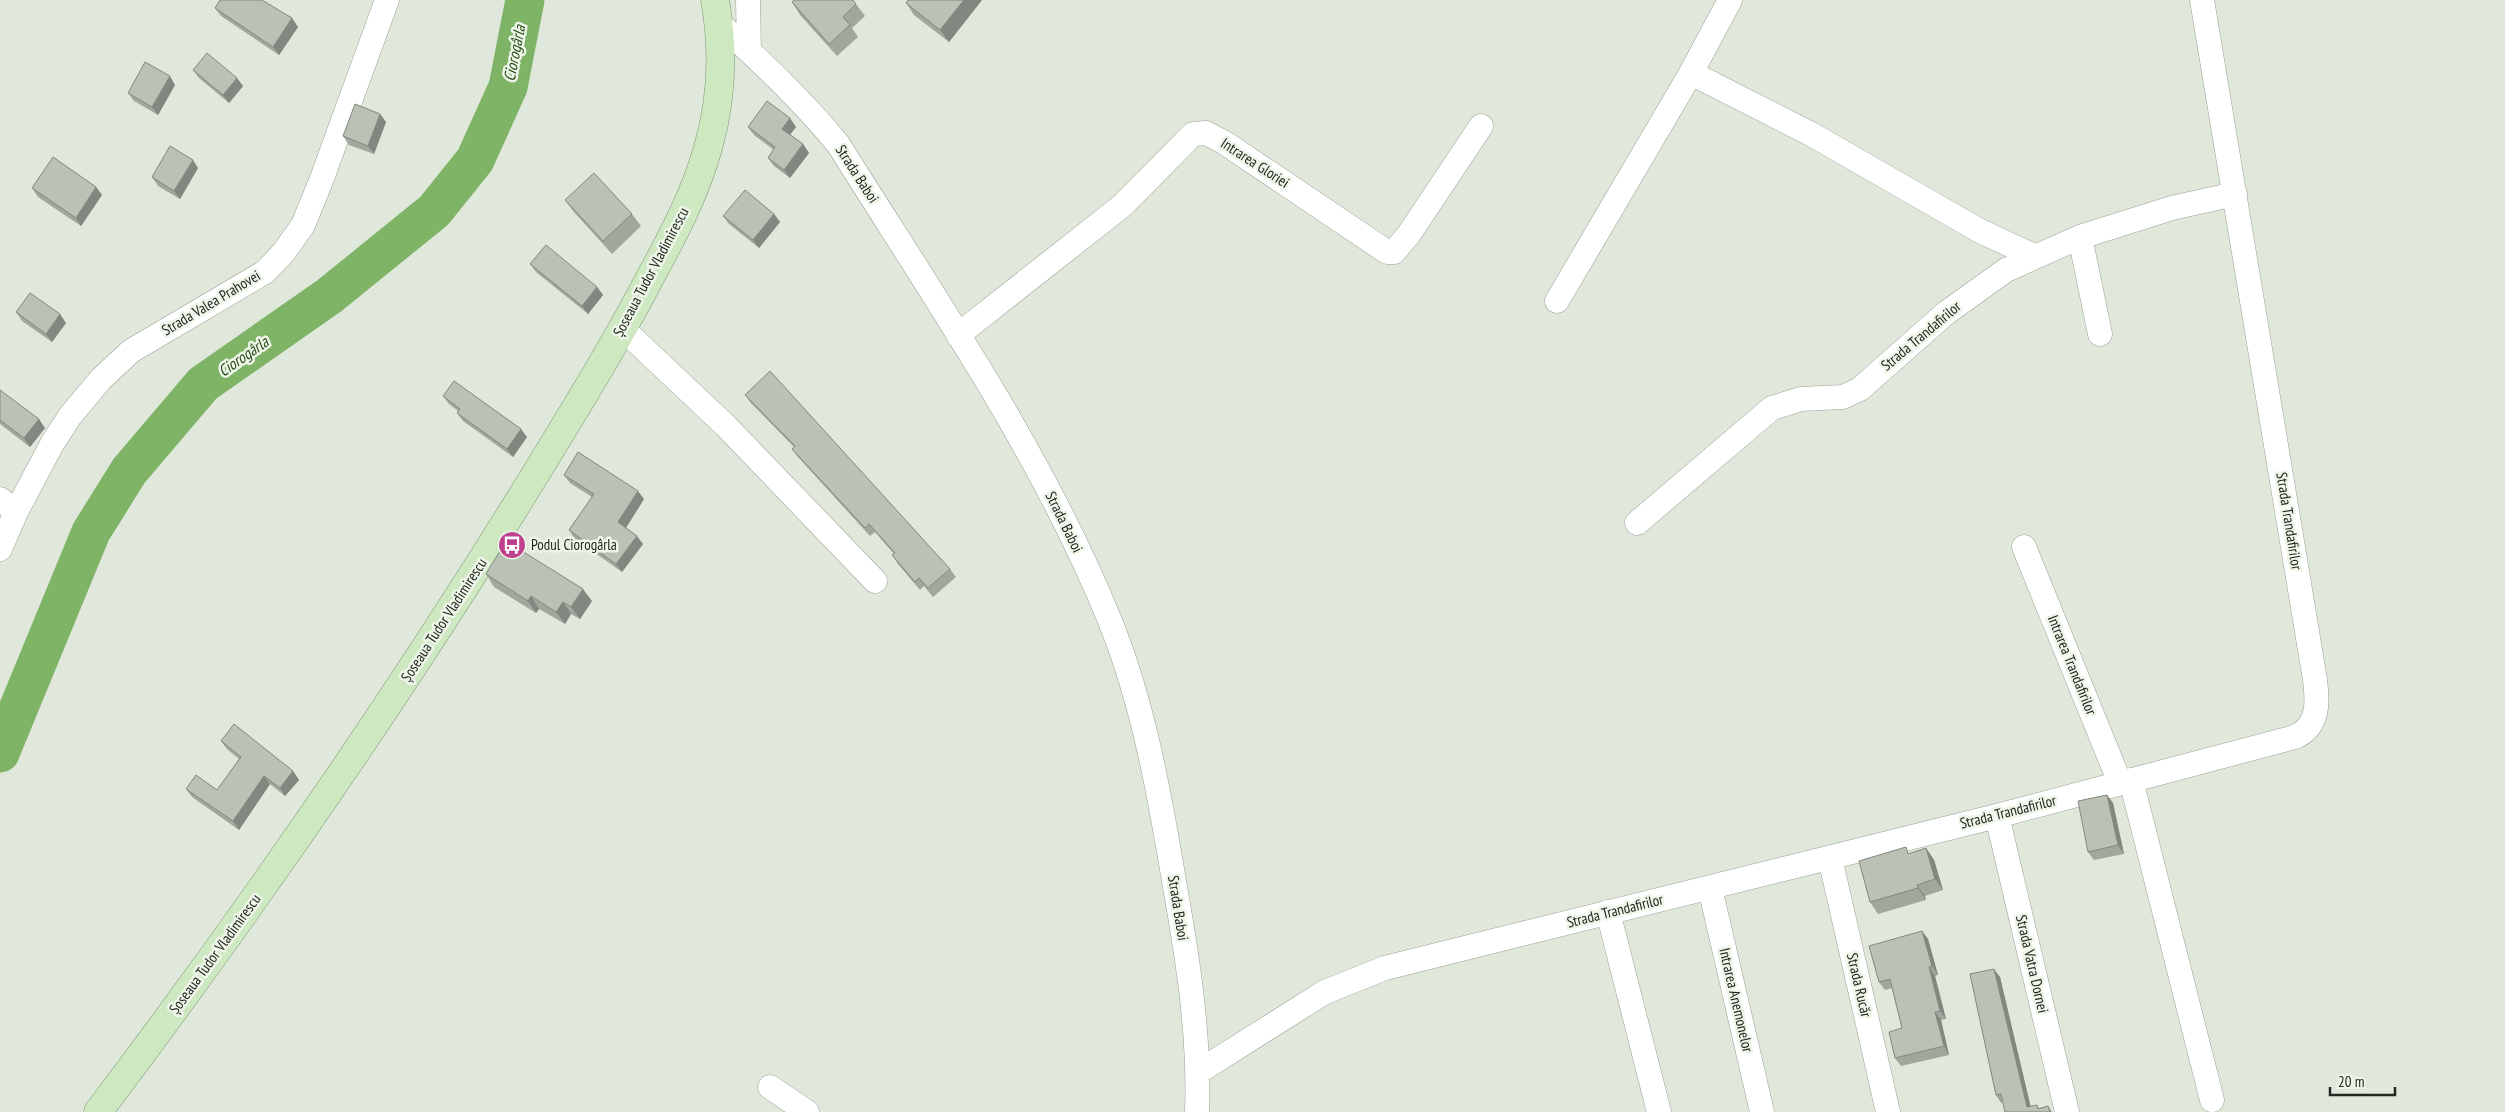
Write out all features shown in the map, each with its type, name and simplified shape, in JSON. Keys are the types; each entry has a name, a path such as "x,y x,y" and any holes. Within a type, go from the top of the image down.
{"main road":[{"name":"Șoseaua Tudor Vladimirescu","path":"98,1112 212,961 400,687 500,532 622,328 682,217 708,149 718,110 722,61 717,12"}],"street":[{"name":"Strada Valea Prahovei","path":"0,548 8,505 66,423 101,379 131,351 265,272 284,252 303,225 321,181 387,0"},
{"path":"748,0 748,50"},
{"path":"1557,301 1691,73 1730,0"},
{"name":"Strada Trandafirilor","path":"1198,1072 1325,992 1385,968 1997,816 2295,737 2309,728 2318,703 2202,0"},
{"name":"Strada Baboi","path":"717,12 748,50 812,113 838,144 1014,425 1063,516 1110,622 1132,688 1165,828 1184,937 1198,1072 1197,1112"},
{"path":"1691,73 1811,134 1980,231 2034,256"},
{"name":"Intrarea Gloriei","path":"958,335 1123,205 1193,134 1206,133 1225,143 1387,252 1394,252 1410,234 1481,126"},
{"name":"Strada Trandafirilor","path":"1637,523 1772,408 1801,399 1843,397 1860,388 1946,313 2006,270 2080,237 2172,208 2235,194"},
{"path":"2080,237 2100,334"},
{"path":"622,328 726,426 875,581"},
{"name":"Intrarea Trandafirilor","path":"2024,547 2126,781 2212,1100"},
{"name":"Strada Vatra Dornei","path":"1997,816 2067,1112"},
{"name":"Strada Rucăr","path":"1830,858 1888,1112"},
{"name":"Intrarea Anemonelor","path":"1710,888 1762,1112"},
{"path":"1608,912 1659,1112"},
{"path":"770,1087 807,1112"}],"building":[{"path":"220,0 262,0 292,18 273,47 215,8"},
{"path":"794,0 853,0 856,4 843,17 850,25 829,44 792,2"},
{"path":"908,0 964,0 940,30 906,3"},
{"path":"207,53 237,78 223,95 193,70"},
{"path":"145,62 170,76 152,107 128,93"},
{"path":"767,101 790,118 782,129 803,144 784,170 768,158 775,147 748,127"},
{"path":"355,104 380,114 368,146 343,136"},
{"path":"170,146 193,160 174,191 152,177"},
{"path":"53,157 96,187 76,218 32,188"},
{"path":"594,173 632,214 603,241 565,200"},
{"path":"745,190 774,214 753,240 723,216"},
{"path":"546,245 597,287 582,306 530,264"},
{"path":"30,293 60,314 46,334 16,312"},
{"path":"770,371 950,569 928,588 919,578 915,582 892,555 895,553 869,524 865,528 792,449 795,446 745,395"},
{"path":"454,381 521,429 507,449 457,413 460,409 443,396"},
{"path":"0,390 39,419 24,438 0,420"},
{"path":"578,452 638,491 618,522 637,536 616,564 569,530 594,494 564,475"},
{"path":"506,541 583,589 571,607 563,602 556,612 531,596 528,601 486,574"},
{"path":"234,724 293,771 280,788 264,776 233,821 186,789 196,775 217,790 241,757 221,741"},
{"path":"2107,795 2118,845 2088,852 2078,801"},
{"path":"1906,847 1908,854 1926,848 1935,879 1917,885 1918,888 1870,902 1859,861"},
{"path":"1922,931 1932,966 1929,967 1940,1011 1935,1012 1944,1046 1895,1058 1889,1032 1902,1028 1890,979 1879,982 1869,946"},
{"path":"1994,969 2027,1107 2037,1105 2038,1109 2048,1106 2050,1112 2005,1112 2001,1094 1996,1095 1970,974"}],"waterway":[{"name":"Ciorogârla","path":"0,753 91,532 129,471 203,384 329,296 434,211 475,160 508,87 525,0"}],"place":[{"name":"Podul Ciorogârla","path":"512,545"}]}
